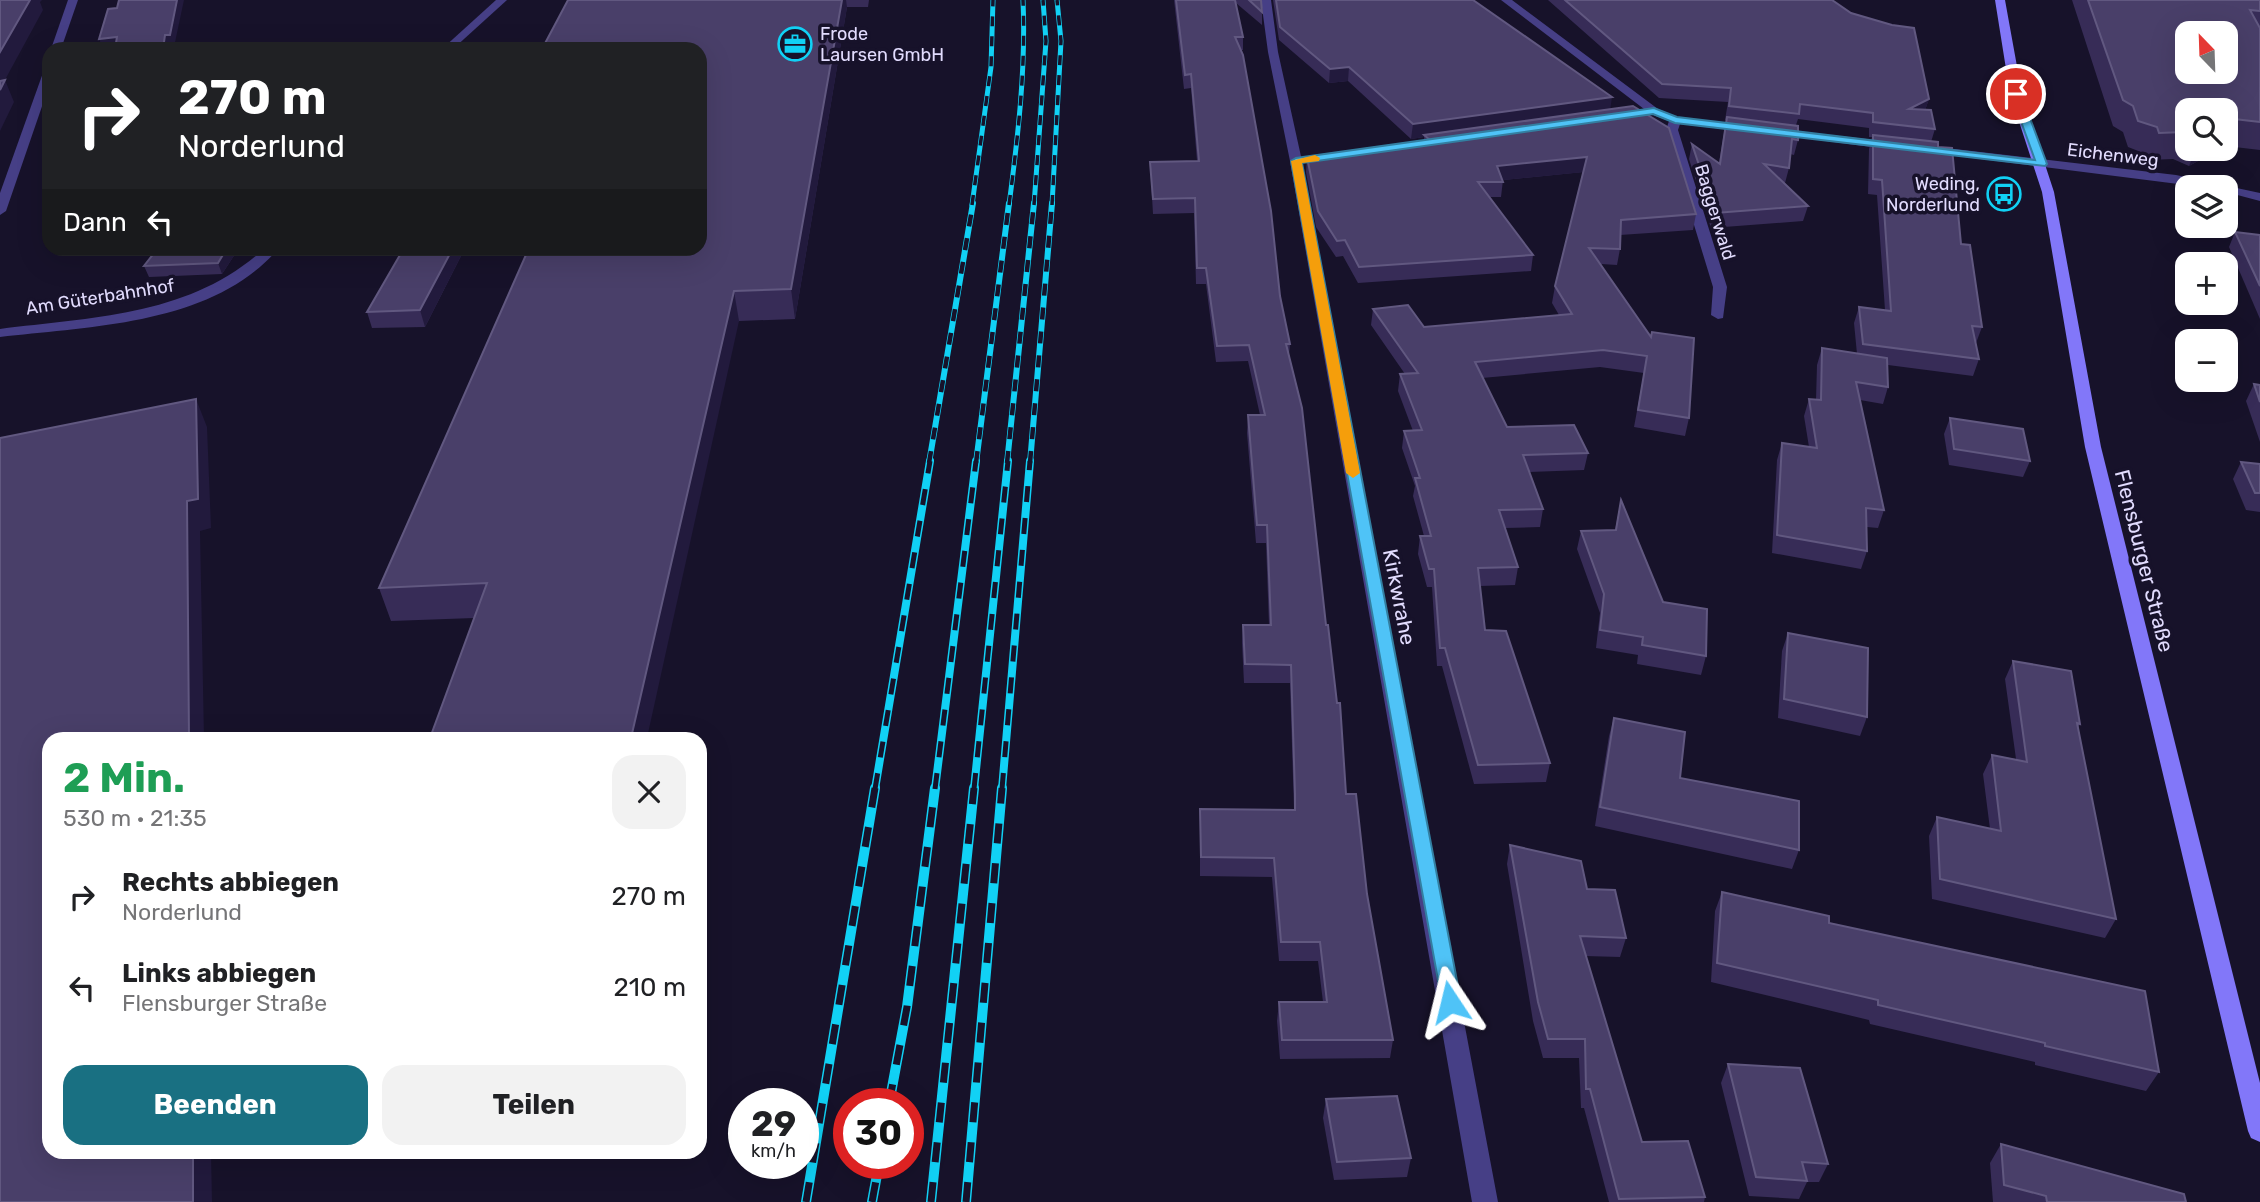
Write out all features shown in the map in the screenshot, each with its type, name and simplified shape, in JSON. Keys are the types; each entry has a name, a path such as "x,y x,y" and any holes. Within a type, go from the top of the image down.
{"street":[{"path":"58,42 73,0"},
{"path":"455,42 502,0"},
{"name":"Kirkwrahe","path":"1266,0 1273,52 1303,160 1485,1202"},
{"path":"1506,0 1654,111 1675,120 1755,130"},
{"name":"Flensburger Straße","path":"2000,0 2016,94 2041,164 2093,447 2260,1131"},
{"path":"0,211 42,90"},
{"path":"1613,117 1654,111"},
{"name":"Baggerwald","path":"1675,120 1672,130 1675,143 1720,287 1718,315"},
{"path":"1769,131 1904,147"},
{"name":"Eichenweg","path":"1917,149 2175,182"},
{"name":"Eichenweg","path":"2238,192 2260,197"},
{"name":"Am Güterbahnhof","path":"0,333 140,314 201,299 257,268 267,256"}],"building":[{"path":"0,0 30,0 0,52"},
{"path":"119,0 177,0 170,35 165,35 164,42 116,42 117,37 99,39 108,9 117,8"},
{"path":"568,0 842,0 791,289 734,291 632,732 432,732 487,583 379,588 525,256 707,256 707,42 546,42"},
{"path":"1176,0 1235,0 1243,37 1235,37 1243,55 1271,211 1280,296 1290,344 1286,344 1302,408 1326,625 1337,703 1340,703 1346,794 1356,794 1367,894 1393,1040 1282,1040 1279,1002 1327,1002 1320,942 1281,942 1274,858 1201,857 1200,809 1295,810 1295,794 1291,665 1245,664 1243,625 1271,625 1267,525 1257,525 1248,415 1265,415 1249,345 1217,346 1206,268 1197,268 1195,198 1153,199 1150,162 1199,161 1191,74 1185,75"},
{"path":"1249,0 1261,0 1262,12"},
{"path":"1276,0 1473,0 1612,97 1413,124 1349,67 1330,69 1280,27"},
{"path":"1565,0 1832,0 1851,13 1892,25 1914,28 1929,99 1909,109 1931,110 1935,129 1873,122 1873,113 1800,104 1799,114 1729,106 1731,88 1662,84"},
{"path":"2088,0 2260,0 2260,11 2250,10 2260,28 2260,122 2238,119 2238,98 2175,98 2175,132 2159,133 2157,127 2138,121 2133,106 2123,100"},
{"path":"1633,106 1669,128 1696,214 1621,220 1620,249 1589,248 1651,337 1652,332 1694,338 1689,418 1638,410 1647,356 1603,350 1475,362 1507,427 1574,425 1588,453 1523,455 1543,509 1499,510 1518,567 1478,568 1485,630 1506,631 1550,763 1478,765 1445,648 1440,648 1434,569 1429,569 1420,536 1431,536 1415,478 1420,478 1404,431 1422,430 1400,374 1418,373 1373,309 1408,305 1424,327 1572,314 1555,286 1587,157 1497,166 1503,182 1478,182 1533,255 1359,267 1345,240 1337,241 1318,211 1307,157 1430,140 1424,135"},
{"path":"1727,117 1798,126 1798,140 1792,139 1789,168 1764,164 1808,206 1715,213 1692,144 1720,164"},
{"path":"1873,135 1938,142 1938,147 1952,148 1961,244 1970,245 1982,327 1972,326 1979,359 1863,344 1859,307 1891,311 1882,180 1873,179"},
{"path":"2238,232 2260,235 2260,286 2238,238"},
{"path":"152,256 222,256 218,263 144,266"},
{"path":"399,256 449,256 420,310 367,312"},
{"path":"1822,348 1887,358 1888,387 1856,382 1884,510 1866,508 1867,551 1777,535 1782,443 1817,448 1809,399 1821,400"},
{"path":"2254,384 2260,385 2260,402"},
{"path":"196,399 198,499 187,501 189,732 42,732 42,1159 193,1159 193,1202 0,1202 0,438"},
{"path":"1950,418 2023,429 2030,461 1954,449"},
{"path":"2241,462 2260,464 2260,493 2255,493"},
{"path":"1621,500 1663,602 1707,609 1706,656 1642,645 1643,637 1600,630 1604,594 1581,531 1616,530"},
{"path":"1788,633 1868,648 1867,717 1784,699"},
{"path":"2013,661 2071,671 2080,724 2077,723 2116,919 1940,879 1937,817 2001,831 1992,755 2027,762"},
{"path":"1614,718 1685,732 1680,778 1799,801 1799,850 1600,807"},
{"path":"1510,845 1581,861 1587,889 1615,890 1626,938 1580,936 1642,1142 1688,1141 1705,1197 1619,1199 1590,1089 1586,1089 1585,1039 1548,1039 1538,1002"},
{"path":"1722,892 1829,916 1829,923 2145,991 2159,1072 1878,1005 1878,1000 1717,963"},
{"path":"1728,1064 1800,1068 1828,1164 1802,1162 1807,1181 1756,1177"},
{"path":"1397,1096 1411,1158 1337,1162 1326,1099"},
{"path":"2001,1144 2184,1194 2186,1202 2047,1202 2046,1196 2004,1185"}],"railway":[{"path":"972,205 991,67 993,0"},
{"path":"1009,205 1022,77 1023,0"},
{"path":"1034,205 1046,41 1043,0"},
{"path":"1052,205 1061,41 1057,0"},
{"path":"929,463 973,203"},
{"path":"976,463 1009,203"},
{"path":"1007,463 1034,203"},
{"path":"1030,463 1052,203"},
{"path":"875,789 930,461"},
{"path":"935,789 976,461"},
{"path":"974,789 1008,461"},
{"path":"1002,789 1030,461"},
{"path":"806,1202 875,788"},
{"path":"892,1088 907,1007 935,788"},
{"path":"931,1202 974,788"},
{"path":"966,1202 1002,788"},
{"path":"872,1202 876,1179"}],"slow traffic":[{"path":"1315,158 1296,161 1353,473"}],"place":[{"name":"Frode Laursen GmbH","path":"795,44"},
{"name":"Weding, Norderlund","path":"2004,194"}],"route":[{"path":"1450,1002 1296,161 1654,111 1675,120 2041,164 2016,94"}]}
